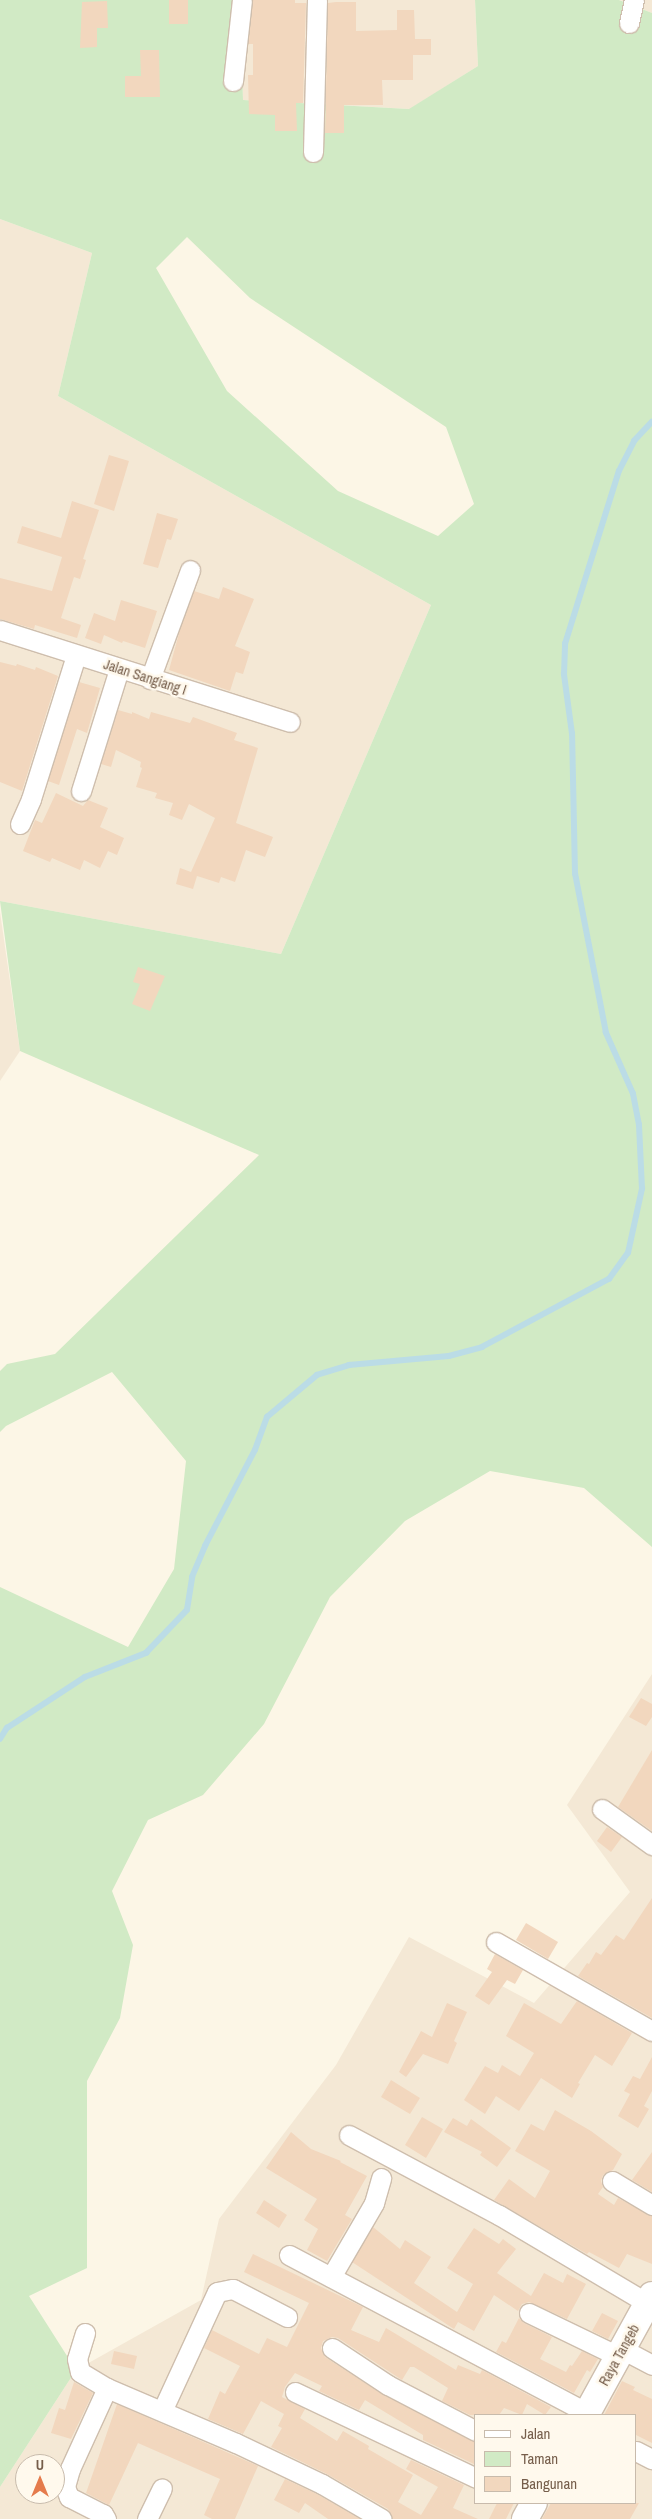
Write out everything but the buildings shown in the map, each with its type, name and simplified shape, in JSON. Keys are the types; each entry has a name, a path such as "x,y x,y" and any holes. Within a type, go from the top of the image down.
{"street":[{"path":"233,81 242,0"},
{"path":"313,152 317,0"},
{"path":"629,23 634,0"},
{"path":"150,679 190,570"},
{"name":"Jalan Sangiang I","path":"0,630 290,722"},
{"path":"20,824 30,799 76,654"},
{"path":"81,791 118,669"},
{"path":"602,1810 652,1846"},
{"path":"496,1942 652,2030"},
{"path":"349,2135 499,2215 650,2299"},
{"path":"331,2277 374,2203 382,2178"},
{"path":"612,2181 652,2205"},
{"path":"289,2255 587,2414"},
{"path":"162,2411 217,2292 233,2289 287,2317"},
{"name":"Raya Tangeb","path":"587,2414 650,2299"},
{"path":"529,2313 652,2365"},
{"path":"85,2333 77,2359 80,2372 107,2388 236,2443 314,2480 382,2519"},
{"path":"332,2348 388,2385 474,2430"},
{"path":"106,2519 103,2514 69,2497 65,2487 70,2469 107,2388"},
{"path":"295,2392 474,2477"},
{"path":"637,2452 652,2459"},
{"path":"147,2519 162,2488"}],"shaded area":[{"path":"240,0 475,0 478,66 410,109 243,100"},
{"path":"620,0 652,0 652,13"},
{"path":"0,219 92,253 58,396 431,605 281,954 0,901"},
{"path":"0,912 20,1051 0,1081"},
{"path":"652,1674 652,2519 0,2519 0,2487 15,2464 15,2504 65,2504 65,2454 21,2454 76,2370 201,2300 219,2219 336,2065 409,1937 534,2003 630,1892 567,1805"}],"green space":[{"path":"0,0 240,0 243,100 409,109 478,66 475,0 619,0 652,13 652,1547 584,1488 490,1471 405,1521 330,1597 264,1724 203,1795 148,1820 112,1891 133,1945 120,2018 87,2081 87,2268 29,2296 76,2370 21,2454 15,2454 15,2464 0,2487 0,1587 128,1647 174,1569 186,1461 112,1372 6,1426 0,1432 0,1371 7,1364 55,1354 259,1155 20,1051 0,901 281,954 431,605 58,396 92,253 0,219","holes":["187,237 250,298 446,427 474,504 438,536 338,491 227,391 156,268"]}],"waterway":[{"path":"0,1739 7,1728 85,1677 146,1653 187,1610 192,1577 205,1546 255,1450 267,1417 317,1375 349,1365 449,1356 482,1347 609,1279 628,1253 642,1189 639,1125 633,1094 606,1033 575,874 572,734 564,675 565,644 619,471 634,441 652,422"}]}
